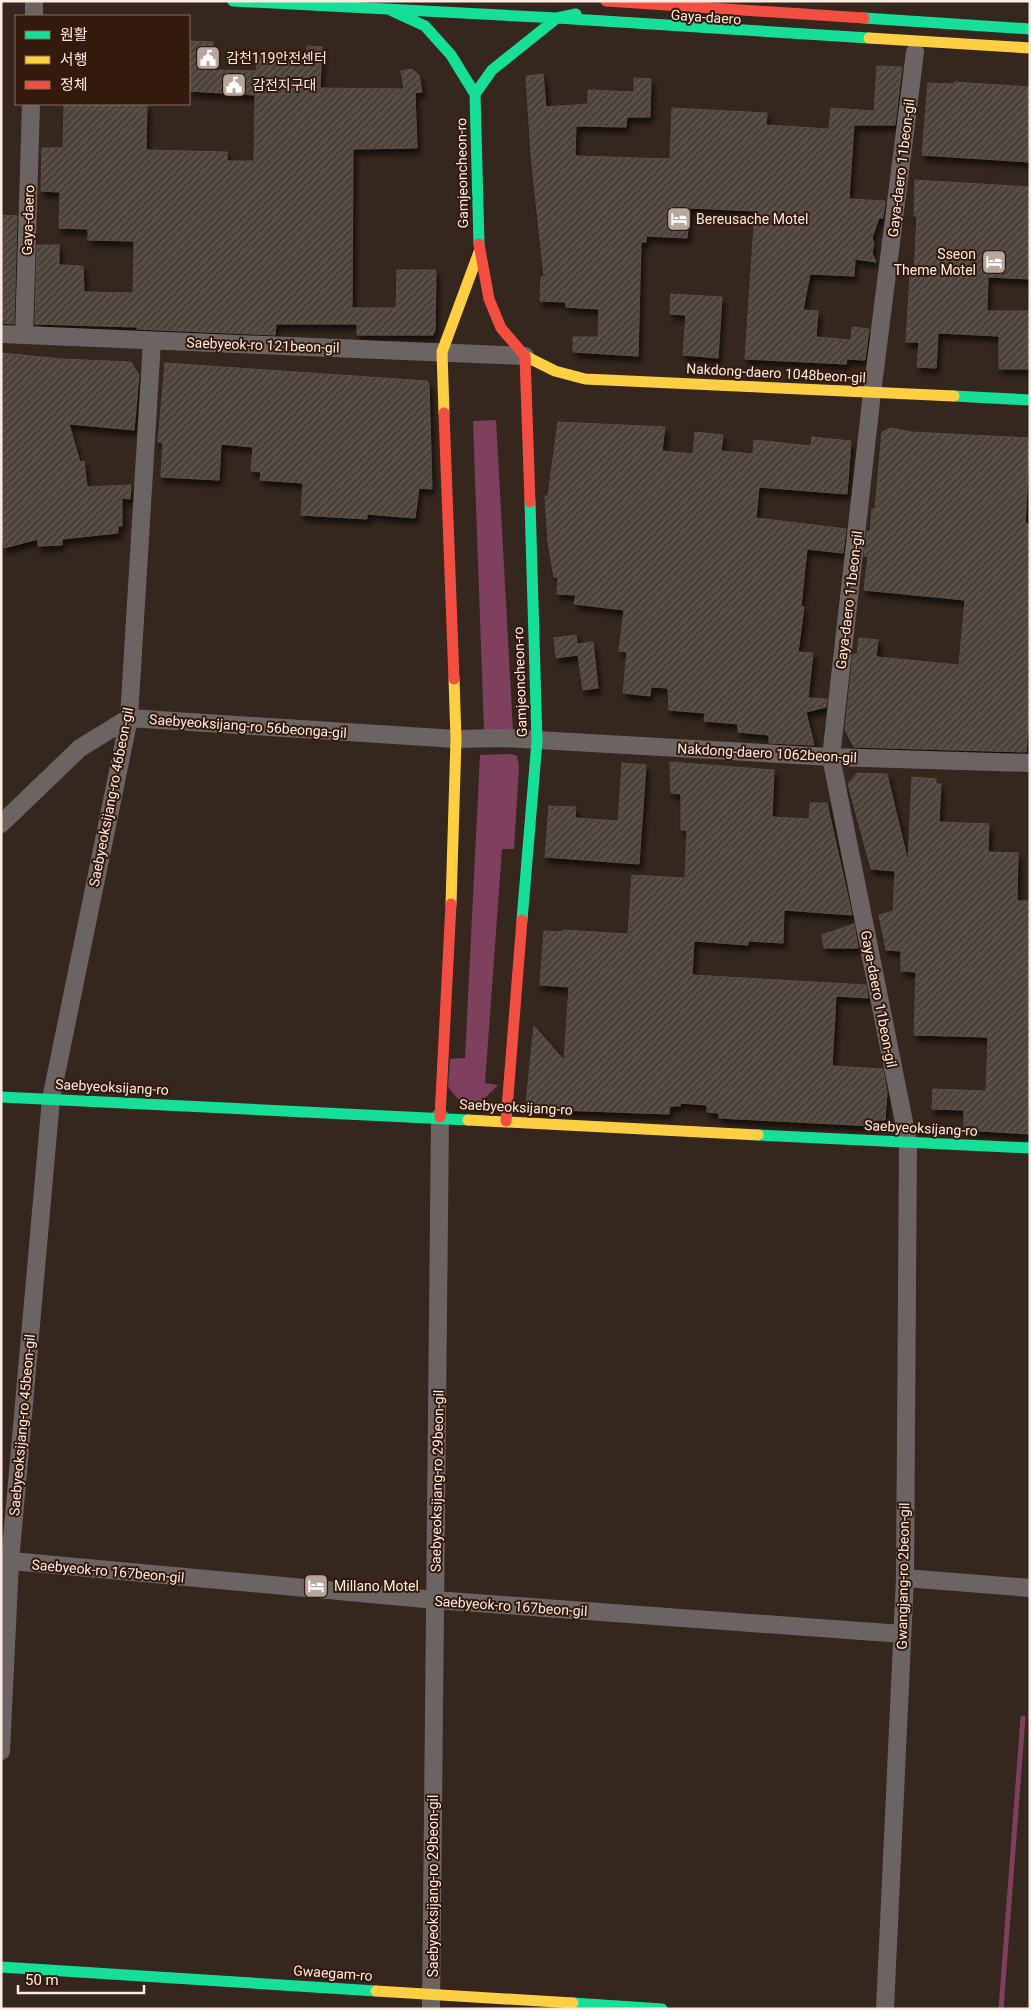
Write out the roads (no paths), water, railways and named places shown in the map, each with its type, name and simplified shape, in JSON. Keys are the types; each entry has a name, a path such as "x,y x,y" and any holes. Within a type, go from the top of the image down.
{"main road":[{"name":"Gaya-daero","path":"233,1 557,18 599,10 1030,38"},
{"path":"606,1 1030,28"},
{"path":"388,9 425,26 451,55 475,94 492,70 557,18 1030,48"},
{"path":"557,18 598,32 1011,59"},
{"name":"Gamjeoncheon-ro","path":"475,94 479,252 489,299 501,328 524,356 537,741 506,1121"},
{"name":"Gamjeoncheon-ro","path":"440,1117 454,852 456,739 442,352 479,252"},
{"name":"Nakdong-daero 1048beon-gil","path":"524,356 555,371 585,380 1030,400"},
{"name":"Saebyeoksijang-ro","path":"1,1096 1030,1148"},
{"name":"Gwaegam-ro","path":"1,1967 432,2002 662,2009"}],"street":[{"path":"34,1 34,15"},
{"name":"Gaya-daero 11beon-gil","path":"908,1142 830,757 872,392 915,52"},
{"name":"Gaya-daero","path":"24,335 31,105"},
{"name":"Saebyeok-ro 121beon-gil","path":"1,334 524,356"},
{"name":"Saebyeoksijang-ro 46beon-gil","path":"51,1099 129,718 152,341"},
{"path":"1,824 80,748 129,718"},
{"name":"Saebyeoksijang-ro 56beonga-gil","path":"129,718 456,739 504,738"},
{"name":"Nakdong-daero 1062beon-gil","path":"504,738 830,757 1030,763"},
{"name":"Saebyeoksijang-ro 45beon-gil","path":"1,1751 6,1561 51,1099"},
{"name":"Saebyeoksijang-ro 29beon-gil","path":"432,2002 440,1117"},
{"name":"Gwangjang-ro 2beon-gil","path":"885,2009 905,1578 908,1142"},
{"name":"Saebyeok-ro 167beon-gil","path":"6,1561 436,1600 902,1634"},
{"path":"905,1578 1030,1588"}],"waterway":[{"path":"1001,2009 1023,1718"}],"place":[{"name":"감천119안전센터","path":"208,58"},
{"name":"감전지구대","path":"234,85"},
{"name":"Bereusache Motel","path":"679,219"},
{"name":"Sseon Theme Motel","path":"994,262"},
{"name":"Millano Motel","path":"316,1586"}]}
